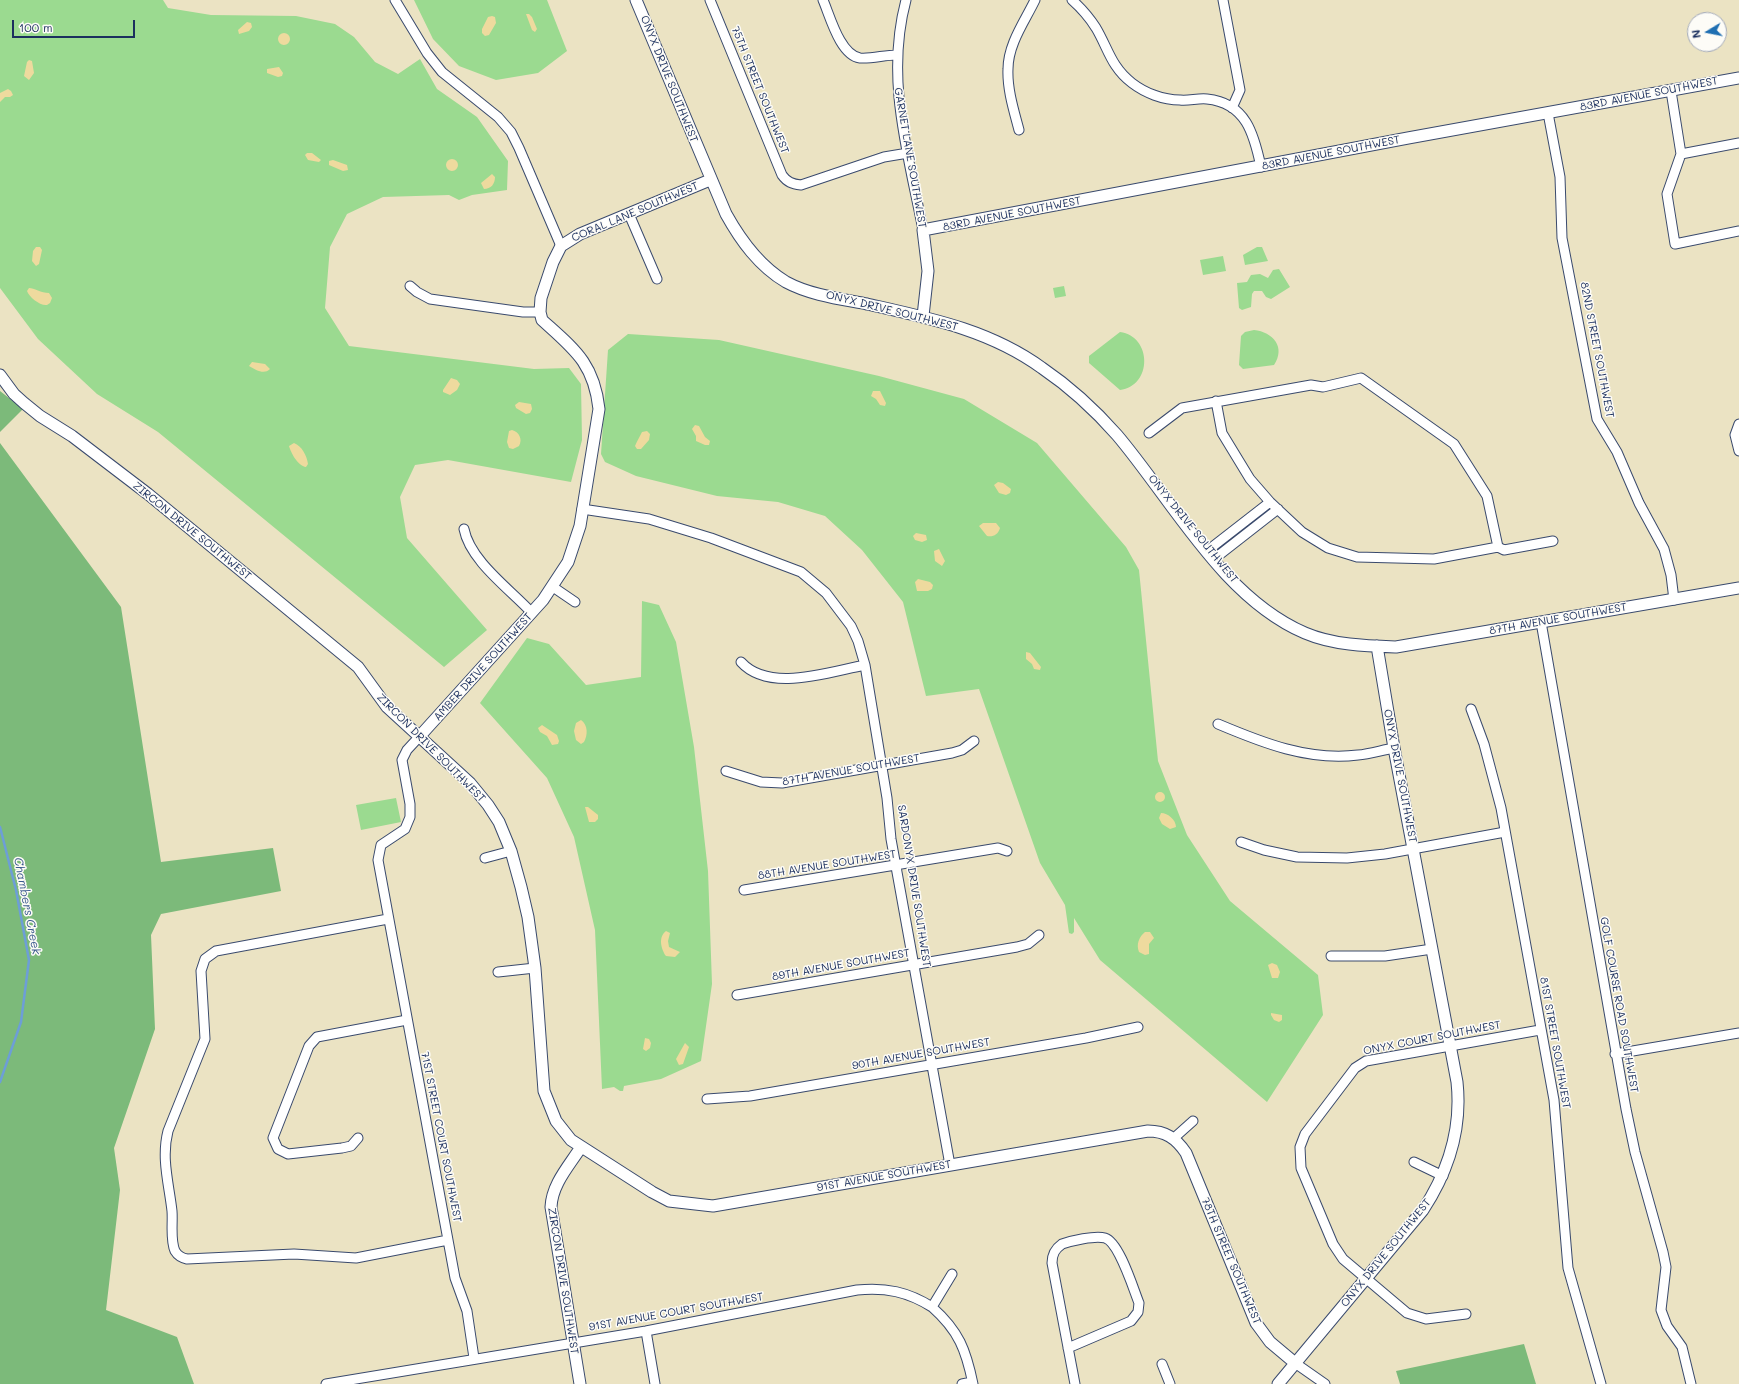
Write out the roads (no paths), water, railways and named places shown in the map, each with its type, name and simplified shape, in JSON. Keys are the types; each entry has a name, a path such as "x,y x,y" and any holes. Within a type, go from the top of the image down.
{"street":[{"path":"395,0 427,53 442,72 489,108 510,132 519,148 561,246 550,269 541,298 540,312 523,312 430,299 417,292 410,286"},
{"name":"ONYX DRIVE SOUTHWEST","path":"636,0 710,180 726,214 744,244 762,264 785,281 795,286 829,296 923,316 957,325 988,337 1040,366 1067,386 1102,418 1118,436 1211,555 1227,574 1261,607 1289,625 1308,634 1335,641 1377,646 1394,748 1457,1082 1458,1115 1450,1154 1443,1176 1423,1210 1278,1384"},
{"name":"75TH STREET SOUTHWEST","path":"710,0 782,175 786,180 794,184 807,183 884,157 908,153"},
{"path":"823,0 839,39 850,54 860,58 896,54"},
{"name":"GARNET LANE SOUTHWEST","path":"906,0 896,54 900,114 923,230 928,275 923,316"},
{"path":"1019,130 1008,77 1009,60 1012,47 1035,0"},
{"path":"1072,0 1092,21 1110,58 1118,70 1133,84 1152,94 1165,98 1179,100 1208,99 1232,108 1239,113 1256,140 1261,167"},
{"path":"1223,0 1240,90 1232,108"},
{"name":"83RD AVENUE SOUTHWEST","path":"923,230 1408,138 1739,78"},
{"path":"1671,91 1681,154 1667,194 1675,244 1739,231"},
{"name":"82ND STREET SOUTHWEST","path":"1548,113 1560,177 1560,219 1562,238 1597,419 1617,452 1642,509 1664,549 1671,575 1674,600"},
{"path":"1681,154 1739,143"},
{"name":"CORAL LANE SOUTHWEST","path":"561,246 580,234 710,180"},
{"path":"629,214 657,279"},
{"name":"AMBER DRIVE SOUTHWEST","path":"388,919 378,854 381,845 405,829 410,818 410,804 402,760 407,750 418,737 532,613 553,587 568,562 580,526 599,408 597,391 584,361 565,340 542,320 540,312"},
{"name":"ZIRCON DRIVE SOUTHWEST","path":"0,376 14,394 24,403 40,416 78,440 148,494 358,667 387,707 470,784 488,805 499,822 511,850 528,918 535,968 544,1091 556,1121 565,1134 581,1147 557,1184 551,1200 580,1384"},
{"path":"1149,434 1182,408 1311,385 1324,387 1361,378 1454,444 1487,496 1498,547"},
{"path":"1216,401 1222,433 1246,473 1270,502 1302,532 1328,548 1357,557 1434,560 1498,547 1504,550 1553,541"},
{"path":"1739,424 1736,435 1739,451"},
{"path":"1211,555 1270,502"},
{"name":"SARDONYX DRIVE SOUTHWEST","path":"582,509 666,523 801,572 819,585 840,609 858,641 865,666 882,765 896,866 950,1165"},
{"path":"1211,555 1278,509"},
{"path":"464,529 465,535 481,561 532,613"},
{"path":"553,587 575,602"},
{"name":"87TH AVENUE SOUTHWEST","path":"1377,646 1396,647 1739,588"},
{"name":"GOLF COURSE ROAD SOUTHWEST","path":"1540,622 1615,1054 1635,1152 1664,1252 1666,1267 1661,1310 1668,1326 1682,1347 1690,1384"},
{"path":"741,662 754,674 778,680 865,666"},
{"name":"81ST STREET SOUTHWEST","path":"1471,709 1492,770 1505,832 1557,1124 1568,1268 1601,1384"},
{"path":"1218,724 1272,745 1312,755 1358,755 1394,748"},
{"name":"87TH AVENUE SOUTHWEST","path":"726,771 761,782 774,783 952,753 962,750 974,741"},
{"path":"1241,842 1280,854 1312,858 1360,857 1505,832"},
{"name":"88TH AVENUE SOUTHWEST","path":"744,890 998,848 1007,851"},
{"path":"485,858 511,850"},
{"path":"388,919 216,951 205,959 201,971 205,1039 168,1131 166,1146 165,1169 172,1210 174,1244 176,1252 182,1258 198,1259 294,1254 356,1258 448,1240"},
{"name":"71ST STREET COURT SOUTHWEST","path":"388,919 422,1093 455,1278 467,1311 474,1358"},
{"name":"89TH AVENUE SOUTHWEST","path":"737,995 1017,947 1028,944 1039,935"},
{"path":"1331,956 1385,956 1432,949"},
{"path":"498,972 535,968"},
{"path":"358,1138 351,1146 288,1154 278,1149 274,1143 274,1132 309,1046 313,1040 331,1034 407,1020"},
{"name":"90TH AVENUE SOUTHWEST","path":"707,1099 750,1096 1138,1028"},
{"name":"ONYX COURT SOUTHWEST","path":"1466,1314 1434,1319 1418,1318 1400,1309 1343,1259 1333,1244 1301,1168 1300,1154 1303,1140 1351,1074 1360,1064 1366,1061 1540,1030"},
{"path":"1615,1054 1739,1033"},
{"path":"1174,1138 1193,1121"},
{"name":"91ST AVENUE SOUTHWEST","path":"581,1147 669,1201 703,1206 730,1204 1148,1131 1157,1131 1174,1138"},
{"name":"78TH STREET SOUTHWEST","path":"1174,1138 1186,1153 1256,1323 1270,1342 1325,1384"},
{"path":"1414,1162 1443,1176"},
{"path":"1068,1348 1131,1321 1139,1310 1139,1303 1116,1248 1105,1238 1099,1237 1062,1244 1057,1248 1052,1258 1074,1384"},
{"path":"932,1306 952,1274"},
{"name":"91ST AVENUE COURT SOUTHWEST","path":"326,1384 474,1358 646,1331 872,1288 903,1292 932,1306 946,1320 958,1336 967,1356 973,1383"},
{"path":"646,1331 655,1384"},
{"path":"1162,1364 1170,1384"},
{"path":"962,1384 973,1383"}],"waterway":[{"name":"Chambers Creek","path":"0,827 16,890 29,960 21,1022 0,1082"}]}
